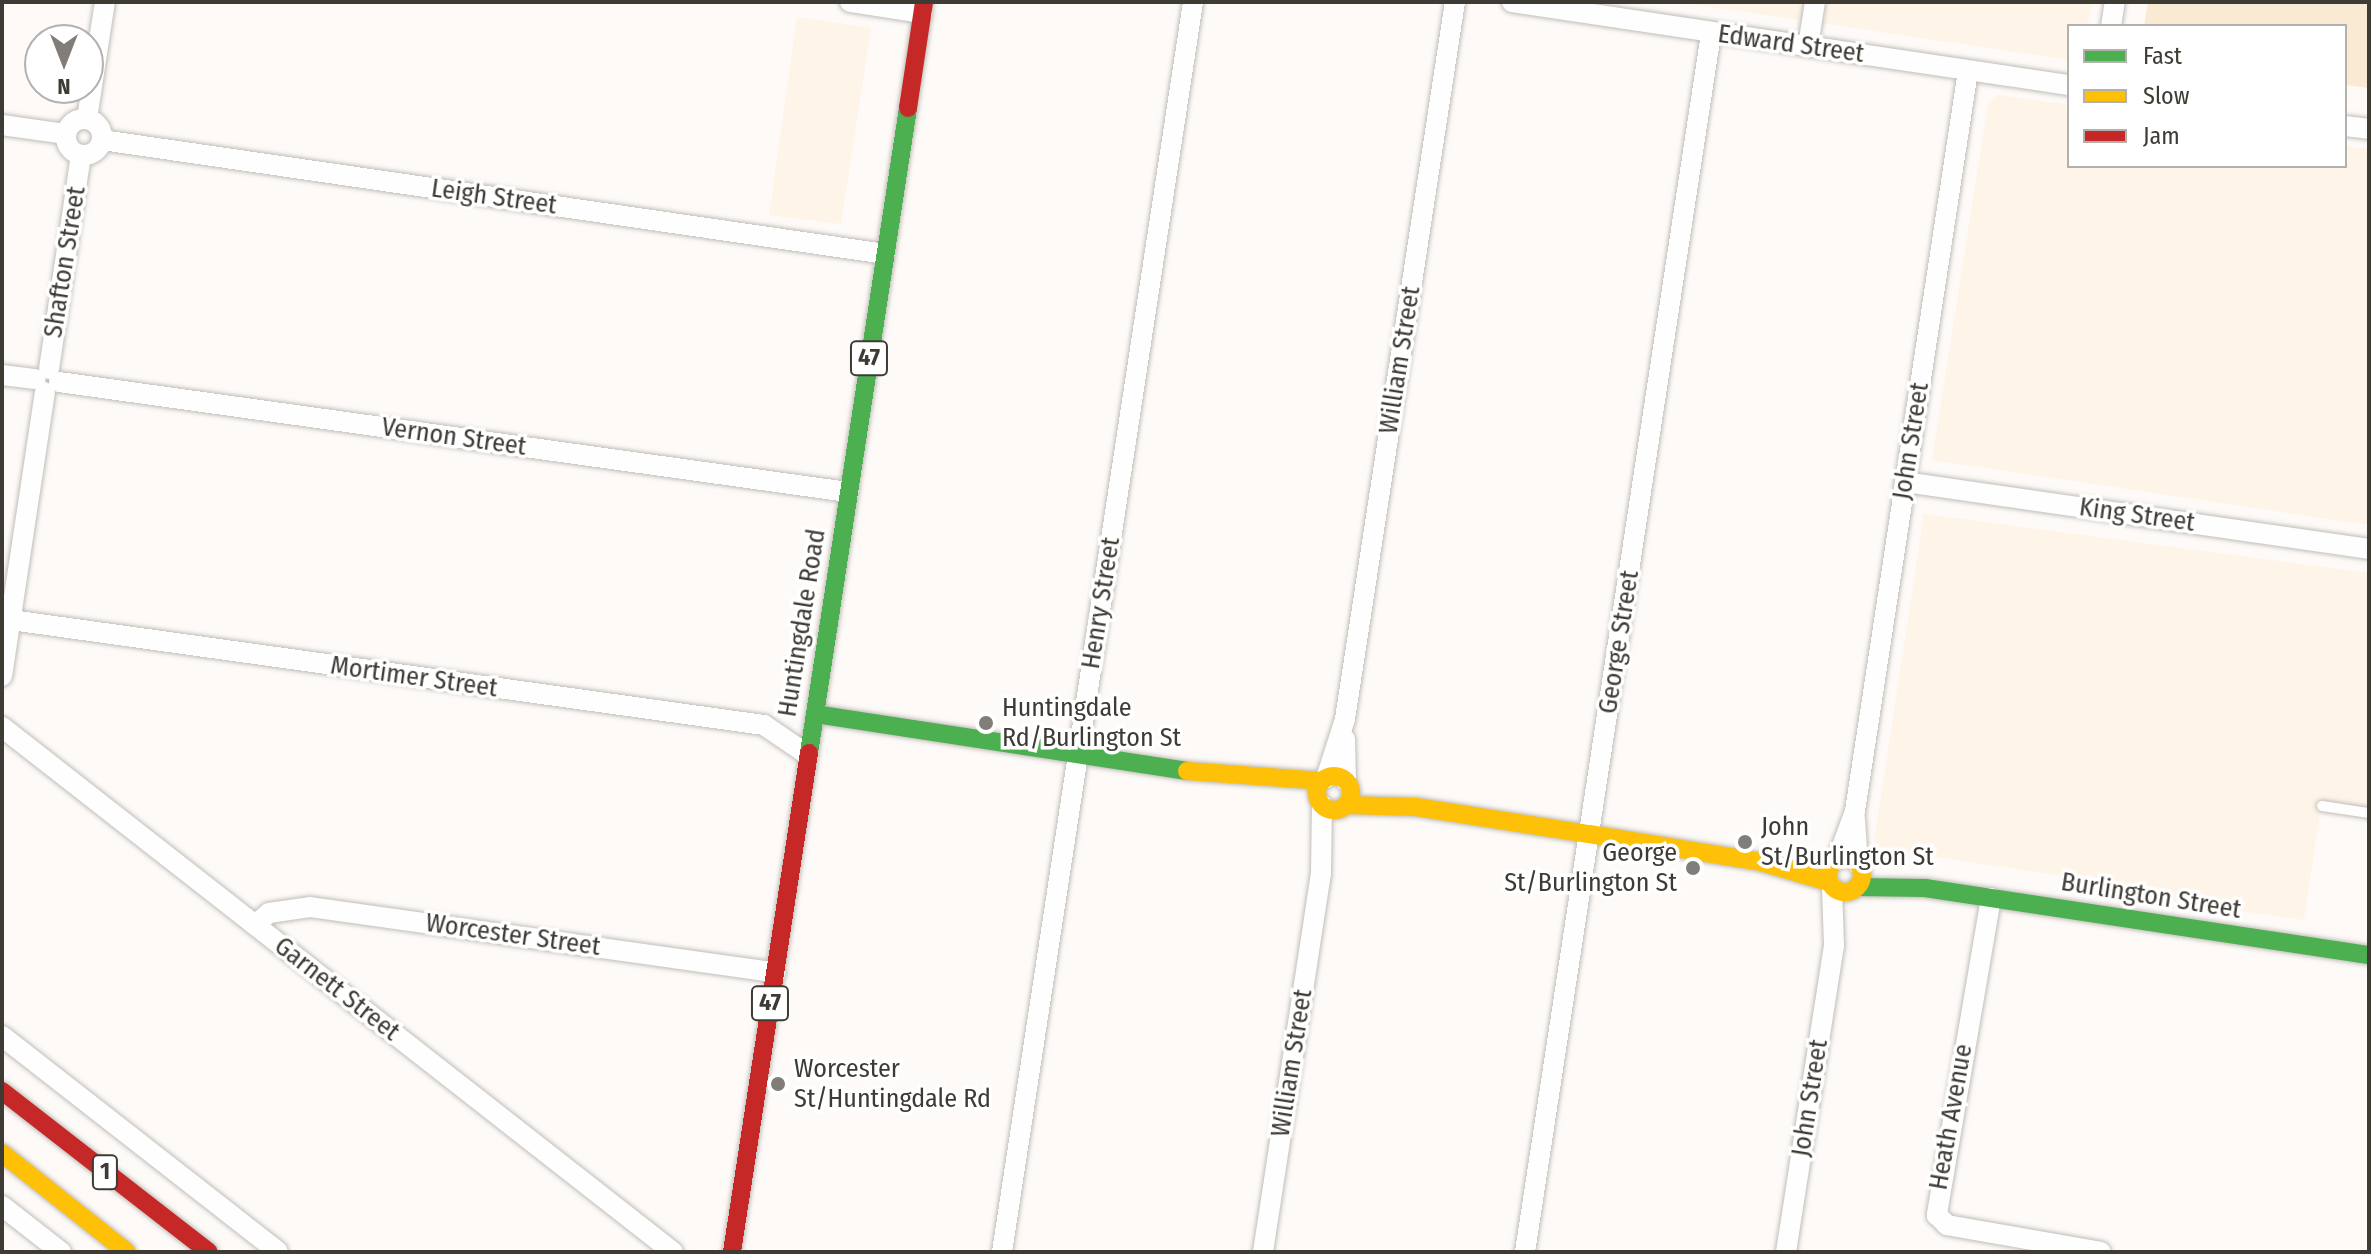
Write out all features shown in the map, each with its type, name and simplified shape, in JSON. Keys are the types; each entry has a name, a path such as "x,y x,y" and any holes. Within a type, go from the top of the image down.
{"main road":[{"name":"Huntingdale Road","path":"732,1252 923,7"},
{"name":"Burlington Street","path":"815,714 1245,780 1336,782 1416,807"},
{"name":"Burlington Street","path":"1245,780 1332,805 1416,807 1761,862 1843,887 1925,888 2369,955"},
{"path":"1332,805 1336,782"},
{"path":"1332,805 1336,782"},
{"name":"Burlington Street","path":"1761,862 1835,861 1925,888"},
{"path":"1835,861 1843,887"},
{"path":"1843,887 1859,866"},
{"name":"1","path":"2,1091 209,1252"},
{"name":"1","path":"2,1153 127,1252"}],"street":[{"path":"66,134 81,155 102,140 87,119 105,2"},
{"path":"850,2 923,7"},
{"name":"Henry Street","path":"1002,1252 1193,2"},
{"name":"William Street","path":"1336,782 1455,2"},
{"name":"Edward Street","path":"1512,2 2067,85"},
{"path":"1808,46 1815,2"},
{"path":"2111,24 2115,2"},
{"name":"George Street","path":"1525,1252 1711,33"},
{"name":"John Street","path":"1859,866 1855,811 1968,71"},
{"path":"2,125 66,134 87,119"},
{"path":"2347,126 2369,129"},
{"name":"Leigh Street","path":"102,140 885,254"},
{"name":"Shafton Street","path":"2,676 81,155"},
{"name":"Vernon Street","path":"2,375 848,492"},
{"name":"King Street","path":"1905,482 2369,549"},
{"name":"Mortimer Street","path":"11,620 764,725 808,755"},
{"name":"Garnett Street","path":"2,727 673,1252"},
{"name":"William Street","path":"1263,1252 1332,805"},
{"name":"John Street","path":"1835,861 1855,811"},
{"name":"John Street","path":"1786,1252 1843,887"},
{"name":"Heath Avenue","path":"1991,898 1937,1215 1947,1225 2101,1252"},
{"name":"Worcester Street","path":"255,925 269,913 310,907 775,972"},
{"path":"2,1036 278,1252"},
{"path":"2,1206 61,1252"}],"lane":[{"path":"2322,806 2369,813"}],"shaded area":[{"path":"1678,2 2092,2 2088,24 2067,24 2067,60"},
{"path":"2148,2 2369,2 2369,88 2347,85 2347,24 2144,24"},
{"path":"797,17 871,28 841,224 769,215"},
{"path":"1998,95 2067,105 2067,168 2347,168 2347,146 2369,149 2369,525 1932,460 1988,103"},
{"path":"1924,514 2369,573 2369,819 2320,812 2304,920 2068,886 2069,877 1879,848 1874,842"}],"traffic: fast":[{"path":"809,753 908,108"},
{"path":"815,714 1187,771"},
{"path":"1857,887 1925,888 2369,955"}],"traffic: slow":[{"path":"1187,771 1322,781"},
{"path":"1334,776 1346,781 1351,793 1346,805 1334,810 1322,805 1317,793 1322,781 1334,776"},
{"path":"1346,805 1416,807 1589,834 1761,862 1829,882"},
{"path":"1845,858 1857,863 1862,875 1857,887 1845,892 1833,887 1828,875 1833,863 1845,858"},
{"path":"2,1153 127,1252"}],"traffic: jam":[{"path":"908,108 924,2"},
{"path":"732,1252 809,753"},
{"path":"2,1091 209,1252"}],"place":[{"name":"Huntingdale Rd/Burlington St","path":"986,723"},
{"name":"John St/Burlington St","path":"1745,842"},
{"name":"George St/Burlington St","path":"1693,868"},
{"name":"Worcester St/Huntingdale Rd","path":"778,1084"}]}
